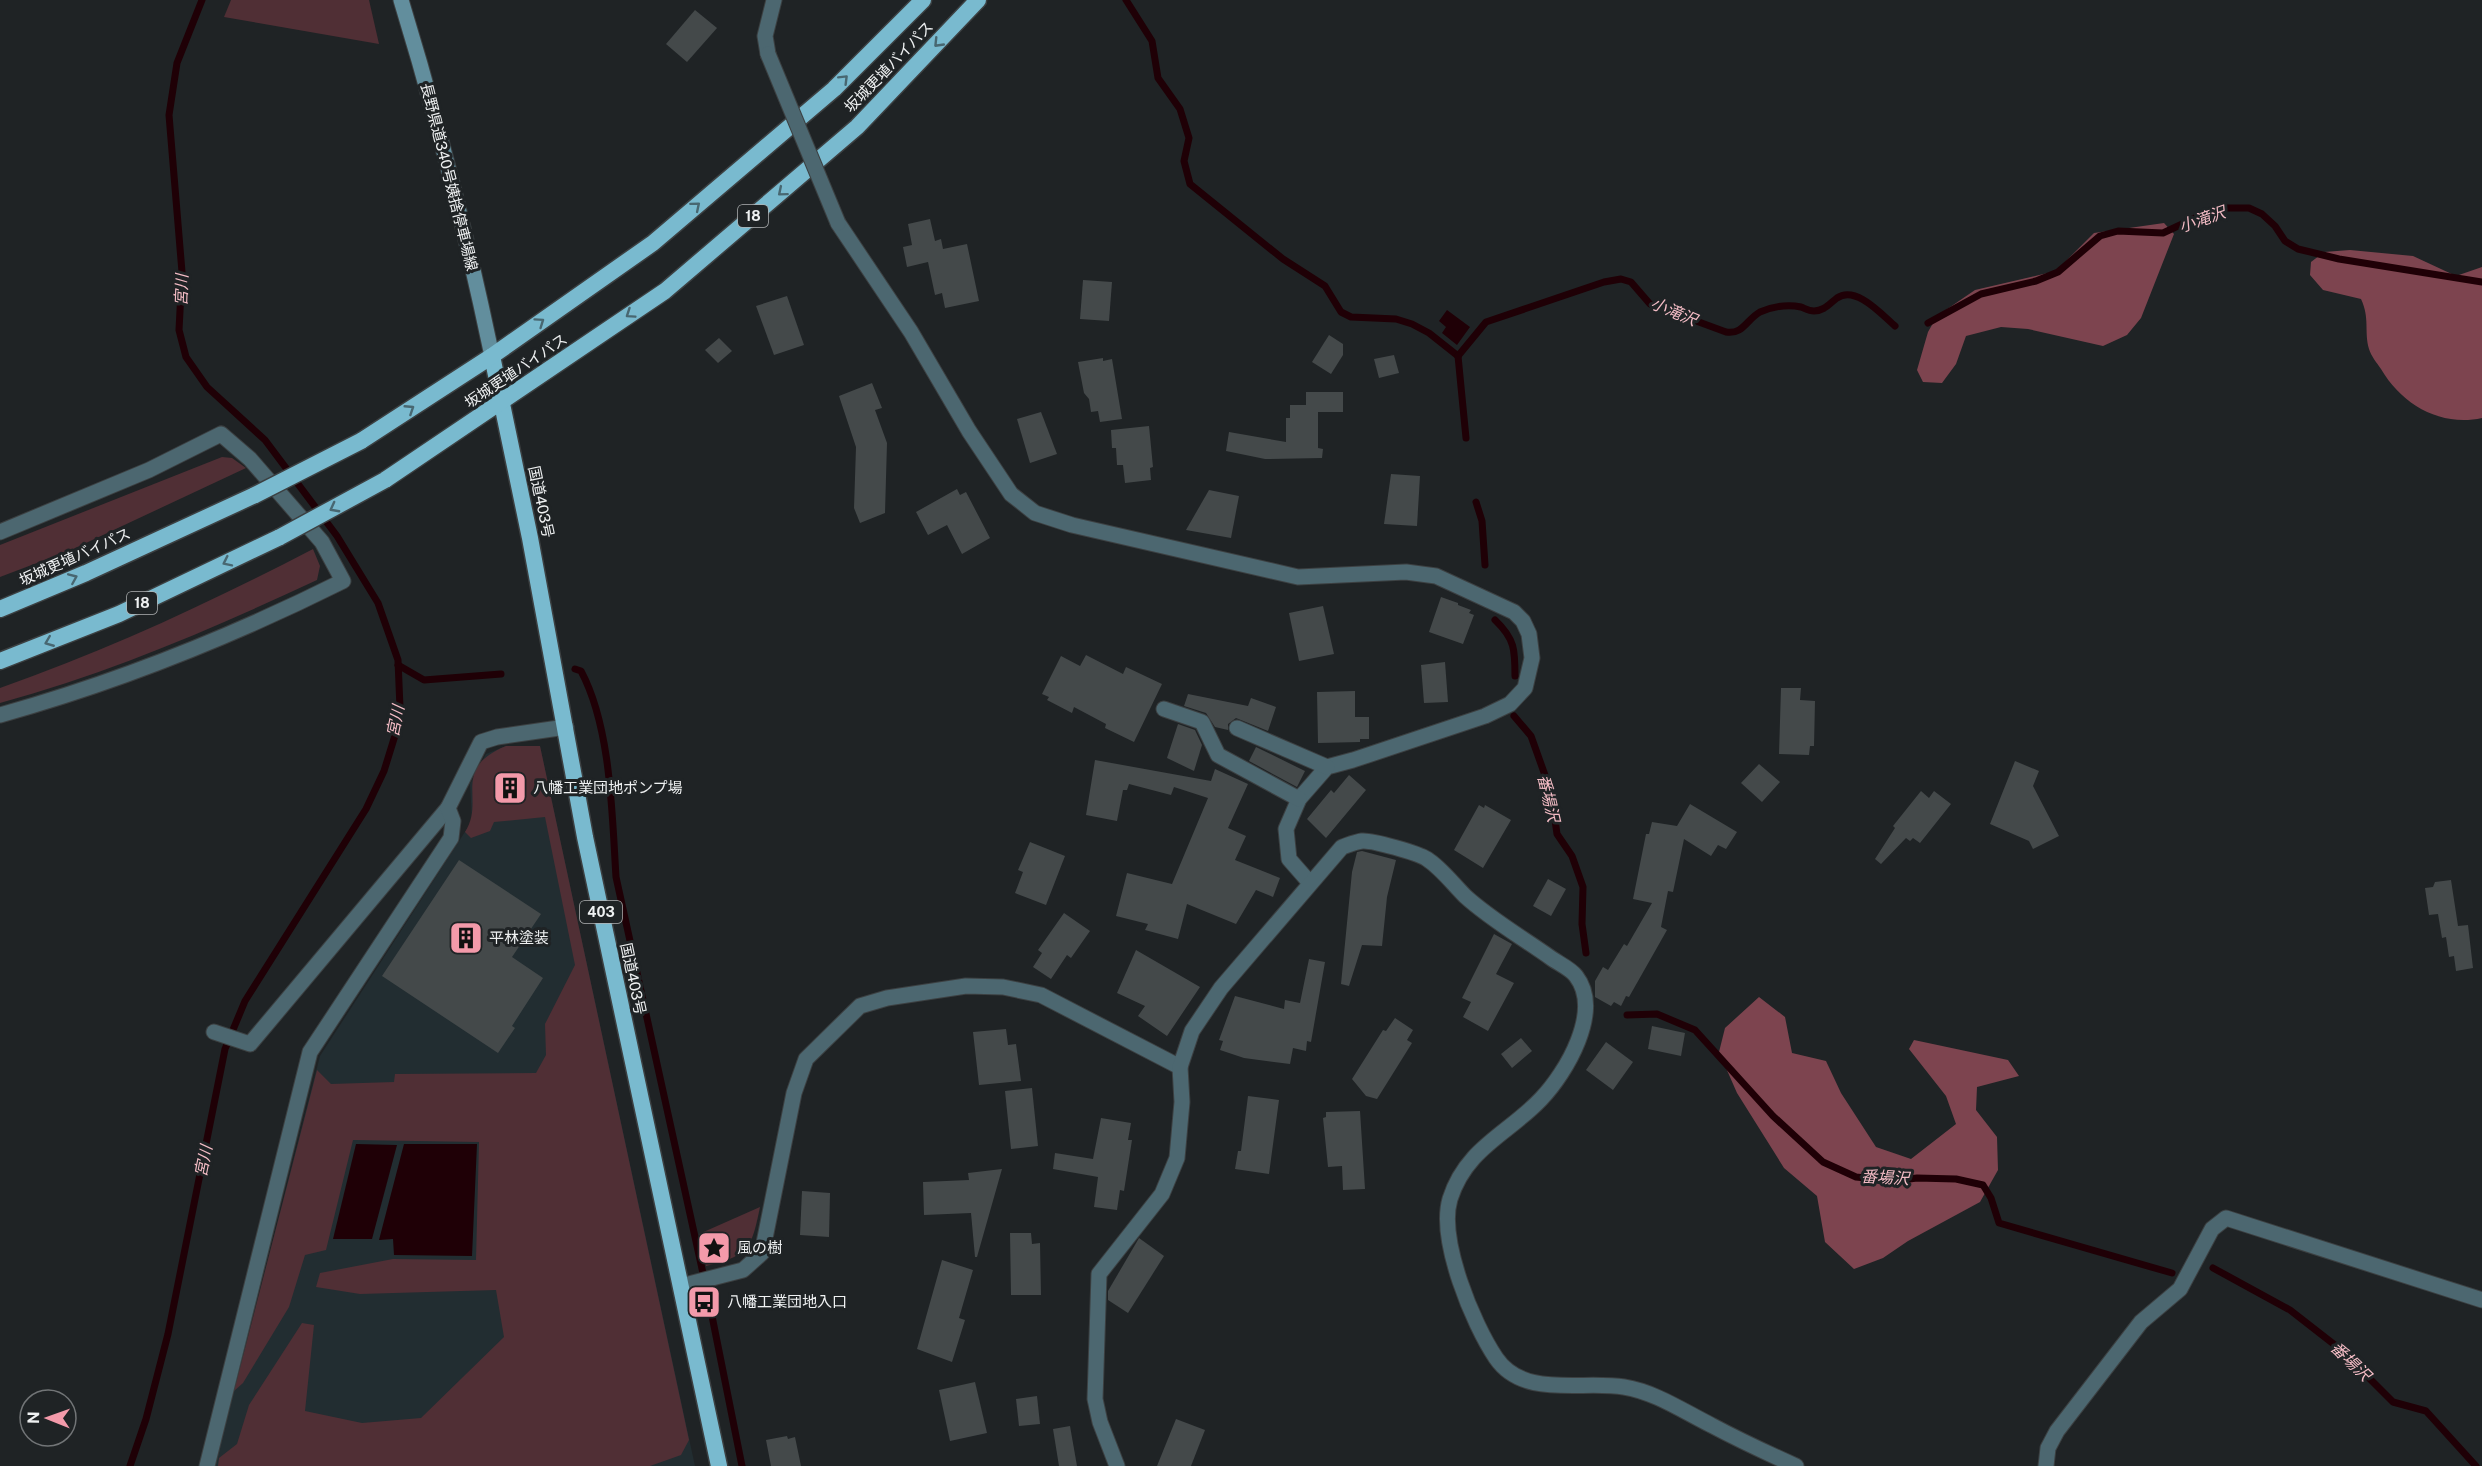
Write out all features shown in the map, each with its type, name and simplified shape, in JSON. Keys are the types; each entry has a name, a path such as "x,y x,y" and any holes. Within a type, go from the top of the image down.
{"highway":[{"name":"坂城更埴バイパス","path":"0,609 86,573 255,495 360,441 492,356 653,243 834,89 923,0"},
{"name":"坂城更埴バイパス","path":"0,661 119,614 280,537 385,480 502,402 665,291 857,128 978,0"},
{"name":"国道403号","path":"492,356 566,727 585,837 719,1466"}],"main road":[{"name":"長野県道340号姨捨停車場線","path":"400,0 419,60 476,282 492,356"}],"street":[{"path":"774,0 765,36 768,54 838,224 911,332 969,431 1011,494 1035,513 1083,528 1298,577 1406,572 1436,576 1514,612 1523,621 1532,645 1530,675 1525,688 1510,704 1485,716 1353,760 1327,766 1237,728"},
{"path":"0,532 149,470 220,434 250,459 322,542 343,581 204,645 62,698 0,715"},
{"path":"1164,710 1202,722 1218,756 1299,799"},
{"path":"214,1032 250,1044 448,808 481,742 497,737 566,727"},
{"path":"1310,883 1289,859 1286,829 1299,799 1327,766"},
{"path":"207,1466 310,1052 451,838 453,822 448,808"},
{"path":"1117,1466 1100,1422 1095,1399 1099,1274 1162,1194 1177,1158 1182,1102 1180,1067 1192,1031 1221,988 1342,847 1364,840 1426,858 1471,901 1576,976 1587,1013 1583,1032 1541,1099 1482,1146 1461,1174 1449,1201 1455,1265 1481,1333 1498,1360 1509,1372 1527,1382 1624,1387 1657,1397 1796,1466"},
{"path":"681,1286 743,1270 762,1253 794,1093 806,1059 860,1006 887,998 966,986 1003,987 1041,995 1180,1067"},
{"path":"2046,1466 2048,1448 2057,1431 2141,1322 2180,1289 2212,1228 2226,1218 2482,1300"}],"shaded area":[{"path":"231,0 369,0 379,44 224,17"},
{"path":"2164,223 2174,234 2141,318 2127,335 2103,346 2028,329 2001,327 1966,336 1956,364 1942,383 1923,382 1917,370 1928,332 1937,316 1975,290 2056,271 2094,233"},
{"path":"2350,250 2413,256 2456,276 2482,267 2482,418 2467,420 2438,416 2411,403 2390,382 2369,349 2365,312 2361,299 2323,290 2310,275 2311,262 2324,252"},
{"path":"1447,310 1470,327 1457,345 1442,333 1446,327 1439,321"},
{"path":"222,457 232,458 246,468 71,550 0,577 0,545"},
{"path":"313,549 320,566 317,580 121,664 0,703 0,688 80,658 159,624"},
{"path":"506,746 540,746 695,1466 215,1466 320,1056 472,821 470,784 486,754"},
{"path":"506,746 540,746 689,1440 681,1455 650,1466 218,1466 219,1458 237,1444 249,1405 302,1323 314,1325 305,1411 362,1423 421,1418 504,1337 496,1290 360,1294 316,1287 320,1273 393,1259 476,1260 479,1142 353,1140 326,1250 305,1255 289,1307 243,1383 234,1391 317,1070 331,1084 394,1082 395,1074 536,1073 546,1055 545,1024 575,965 545,817 494,822 490,831 471,838 465,832 472,808 474,775 479,765 489,755"},
{"path":"1759,997 1785,1017 1792,1053 1826,1061 1841,1093 1876,1147 1911,1159 1956,1124 1946,1096 1909,1049 1914,1040 2008,1060 2019,1076 1977,1087 1976,1110 1997,1137 1998,1170 1980,1202 1908,1241 1883,1258 1854,1269 1825,1242 1817,1196 1784,1168 1737,1093 1719,1052 1725,1028"},
{"path":"356,1144 397,1145 372,1239 333,1239"},
{"path":"404,1144 477,1144 472,1256 394,1255 393,1239 379,1240"},
{"path":"760,1207 754,1233 746,1248 740,1254 706,1266 699,1234"}],"building":[{"path":"695,10 717,28 687,62 666,44"},
{"path":"930,219 935,241 941,239 943,249 967,244 979,301 945,308 942,293 935,295 928,262 907,267 903,247 912,245 908,224"},
{"path":"1083,280 1112,282 1109,321 1080,319"},
{"path":"787,296 804,345 774,355 756,306"},
{"path":"1329,335 1343,344 1343,355 1331,374 1312,362"},
{"path":"719,338 732,351 718,363 705,350"},
{"path":"1394,355 1399,373 1379,378 1374,359"},
{"path":"1103,358 1103,361 1112,359 1122,419 1100,422 1098,411 1091,412 1089,399 1084,393 1078,362"},
{"path":"872,383 882,408 875,410 887,443 885,513 860,523 854,508 856,447 839,396"},
{"path":"1306,392 1343,392 1343,412 1318,412 1318,448 1323,449 1322,458 1265,459 1226,451 1229,432 1286,442 1286,418 1290,418 1290,405 1306,405"},
{"path":"1041,412 1057,454 1030,463 1017,419"},
{"path":"1149,426 1153,467 1150,468 1151,480 1125,483 1123,465 1117,465 1116,448 1112,448 1111,430"},
{"path":"1391,474 1420,476 1417,526 1384,524"},
{"path":"957,489 960,495 966,492 990,538 962,554 947,525 928,535 916,512"},
{"path":"1209,490 1239,496 1231,538 1186,530"},
{"path":"1441,597 1471,610 1469,613 1474,615 1463,644 1429,632"},
{"path":"1323,606 1334,654 1299,661 1289,613"},
{"path":"1086,655 1123,674 1126,667 1162,684 1134,742 1105,728 1106,724 1074,707 1072,713 1047,700 1049,697 1042,694 1061,656 1080,666"},
{"path":"1445,662 1448,702 1424,703 1421,665"},
{"path":"1781,688 1801,688 1800,700 1815,701 1814,746 1810,746 1809,755 1779,754"},
{"path":"1355,691 1355,717 1369,717 1369,739 1360,739 1360,742 1318,743 1317,692"},
{"path":"1188,694 1248,706 1251,698 1276,707 1268,731 1236,718 1228,724 1228,730 1215,727 1206,713 1184,706"},
{"path":"1178,724 1195,730 1202,745 1194,771 1167,758"},
{"path":"1256,747 1305,771 1297,787 1249,761"},
{"path":"1095,760 1211,781 1215,769 1248,784 1228,828 1246,836 1235,860 1280,878 1273,897 1256,890 1236,924 1187,904 1178,939 1145,930 1148,924 1116,916 1127,873 1172,884 1208,798 1174,787 1171,795 1129,784 1127,790 1123,790 1117,821 1086,815"},
{"path":"2015,761 2039,771 2033,786 2059,836 2033,849 2029,841 1990,824"},
{"path":"1759,764 1780,782 1762,802 1741,783"},
{"name":"八幡工業団地ポンプ場","path":"519,772 524,798 500,803 495,777"},
{"path":"1349,775 1366,790 1326,838 1307,819 1331,790 1334,793"},
{"path":"1921,791 1929,798 1934,791 1951,804 1920,843 1913,838 1910,841 1906,838 1881,864 1875,859 1895,828 1893,826"},
{"path":"1690,804 1737,832 1726,849 1718,845 1711,856 1684,839 1673,892 1668,891 1661,927 1667,930 1629,997 1626,996 1621,1006 1614,1002 1611,1006 1595,997 1595,981 1603,967 1608,970 1624,944 1627,946 1652,903 1633,899 1646,834 1649,834 1652,822 1677,826"},
{"path":"1479,805 1484,808 1485,805 1511,820 1483,868 1454,850"},
{"path":"1030,842 1065,856 1046,905 1015,893 1023,872 1018,870"},
{"path":"1362,851 1396,860 1387,897 1382,946 1362,945 1349,986 1341,984 1352,872 1357,852"},
{"name":"平林塗装","path":"459,860 541,914 512,957 543,978 512,1026 515,1028 498,1053 382,976"},
{"path":"1548,879 1566,889 1551,916 1533,906"},
{"path":"2451,880 2458,926 2468,925 2473,968 2456,971 2454,956 2449,957 2446,937 2442,938 2438,914 2429,915 2425,888 2433,887 2435,882"},
{"path":"1064,913 1090,931 1071,958 1067,955 1051,979 1033,967 1042,953 1038,950"},
{"path":"1494,934 1512,944 1496,974 1514,983 1488,1031 1463,1017 1471,1002 1462,998"},
{"path":"1136,950 1200,987 1167,1036 1138,1016 1145,1006 1117,993"},
{"path":"1309,959 1325,962 1311,1042 1307,1041 1306,1051 1293,1048 1290,1064 1244,1058 1220,1050 1223,1041 1219,1040 1235,996 1284,1009 1285,1000 1300,1003"},
{"path":"1395,1018 1413,1030 1407,1040 1412,1043 1377,1099 1366,1096 1352,1079 1383,1030 1386,1031"},
{"path":"1652,1026 1685,1033 1681,1056 1648,1049"},
{"path":"1006,1029 1008,1045 1016,1044 1021,1081 979,1085 973,1032"},
{"path":"1521,1038 1532,1051 1512,1068 1501,1054"},
{"path":"1606,1042 1633,1062 1613,1090 1586,1070"},
{"path":"1032,1088 1038,1146 1011,1149 1005,1091"},
{"path":"1248,1096 1279,1100 1269,1174 1235,1169 1238,1151 1241,1151"},
{"path":"1360,1111 1365,1189 1343,1190 1342,1166 1328,1167 1323,1118 1326,1117 1326,1112"},
{"path":"1101,1118 1131,1123 1128,1140 1132,1140 1124,1191 1120,1190 1117,1210 1094,1207 1098,1177 1053,1169 1055,1153 1093,1159"},
{"path":"1002,1169 977,1257 975,1257 971,1213 924,1215 923,1182 969,1180 968,1173"},
{"path":"802,1191 830,1193 829,1237 800,1235"},
{"path":"1010,1233 1031,1233 1032,1244 1040,1243 1041,1295 1011,1295"},
{"path":"1139,1238 1164,1256 1128,1313 1108,1300 1108,1291"},
{"path":"942,1260 973,1270 959,1318 965,1320 952,1362 917,1349"},
{"path":"975,1382 987,1433 950,1441 939,1390"},
{"path":"1037,1396 1040,1424 1019,1426 1016,1399"},
{"path":"1176,1419 1205,1430 1191,1466 1157,1466"},
{"path":"1070,1426 1077,1466 1059,1466 1053,1429"},
{"path":"787,1436 788,1439 795,1437 801,1466 771,1466 766,1440"}],"waterway":[{"name":"宮川","path":"130,1466 146,1419 168,1334 225,1049 245,1001 366,809 384,771 397,729 400,708 398,660 378,603 337,536 265,440 207,387 186,357 179,330 182,272 169,115 177,63 202,0"},
{"path":"1126,0 1152,41 1158,78 1180,109 1189,138 1184,161 1190,184 1283,259 1325,286 1341,312 1351,317 1396,319 1412,324 1429,333 1458,356"},
{"name":"小滝沢","path":"1928,323 1981,294 2036,281 2058,272 2100,236 2118,231 2163,233 2210,211 2223,208 2249,208 2262,214 2275,226 2285,241 2298,249 2339,259 2482,282"},
{"name":"小滝沢","path":"1458,356 1486,322 1604,282 1621,279 1631,282 1650,304 1726,332 1741,329 1765,310 1791,306 1818,311 1844,295 1860,298 1895,326"},
{"name":"番場沢","path":"1458,356 1466,438"},
{"name":"番場沢","path":"1476,502 1482,521 1485,565"},
{"name":"番場沢","path":"1495,620 1510,639 1515,659 1515,676"},
{"path":"398,665 424,680 501,674"},
{"path":"575,669 581,671 599,718 611,799 616,877 708,1296 742,1466"},
{"name":"番場沢","path":"1514,716 1531,736 1551,792 1557,834 1572,856 1583,887 1582,924 1586,953"},
{"name":"番場沢","path":"1627,1015 1657,1014 1695,1030 1773,1116 1823,1162 1856,1177 1894,1181 1917,1178 1956,1179 1983,1185 1991,1198 1999,1223 2172,1273"},
{"name":"番場沢","path":"2213,1268 2290,1310 2340,1349 2393,1402 2426,1411 2476,1466"}],"place":[{"name":"八幡工業団地ポンプ場","path":"510,788"},
{"name":"平林塗装","path":"466,938"},
{"name":"風の樹","path":"714,1248"},
{"name":"八幡工業団地入口","path":"704,1302"}]}
